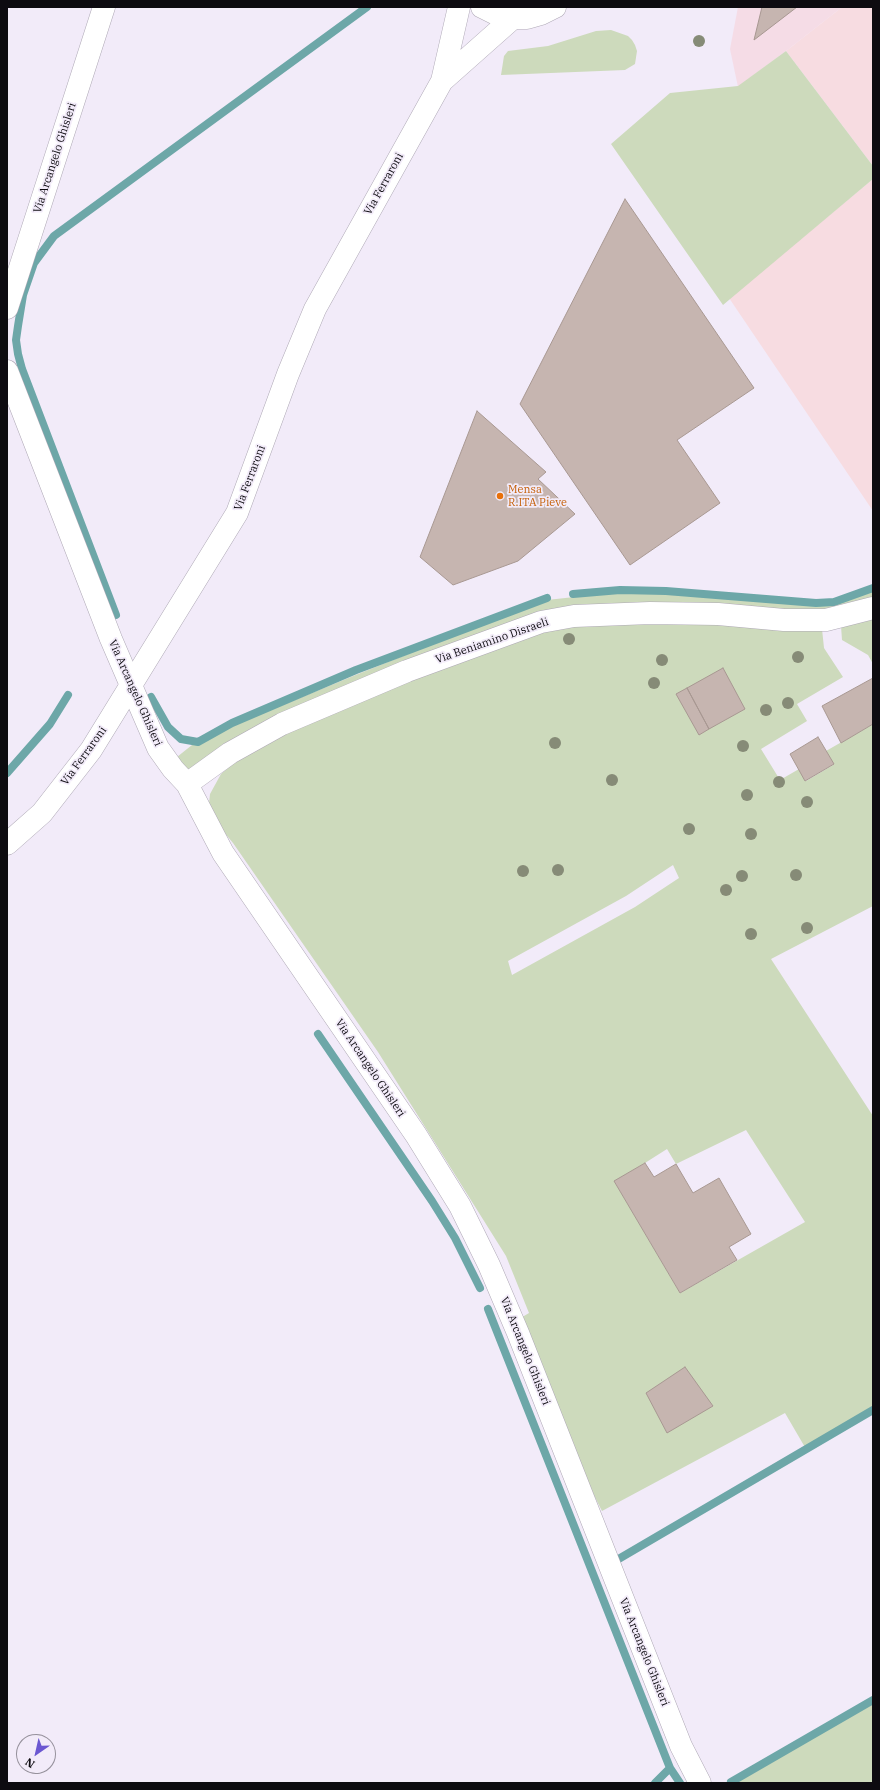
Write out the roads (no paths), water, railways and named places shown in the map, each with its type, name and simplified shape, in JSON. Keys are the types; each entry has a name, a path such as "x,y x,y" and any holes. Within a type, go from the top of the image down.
{"street":[{"name":"Via Arcangelo Ghisleri","path":"7,308 104,7"},
{"path":"442,80 459,7"},
{"path":"482,7 498,15 512,18 527,18 541,14 556,7"},
{"path":"442,80 512,18"},
{"name":"Via Ferraroni","path":"7,844 42,813 91,750 237,513 288,374 315,309 442,80"},
{"name":"Via Arcangelo Ghisleri","path":"7,371 111,639 158,748 173,769 187,784 223,853 416,1135 460,1206 489,1265 518,1333 681,1746 700,1783"},
{"name":"Via Beniamino Disraeli","path":"187,784 230,753 282,724 407,671 541,622 574,616 650,612 718,614 784,620 826,620 873,608"}],"waterway":[{"path":"116,615 22,369 18,354 16,340 23,295 34,263 54,236 367,7"},
{"path":"573,594 620,590 666,591 816,603 834,602 873,588"},
{"path":"151,697 168,727 181,739 198,742 232,723 356,670 547,598"},
{"path":"7,773 50,724 68,695"},
{"path":"318,1034 432,1201 455,1238 480,1288"},
{"path":"488,1309 670,1768 680,1783"},
{"path":"610,1564 873,1410"},
{"path":"731,1782 873,1700"},
{"path":"655,1783 670,1768"}],"place":[{"name":"Mensa R.ITA Pieve","path":"500,496"}]}
